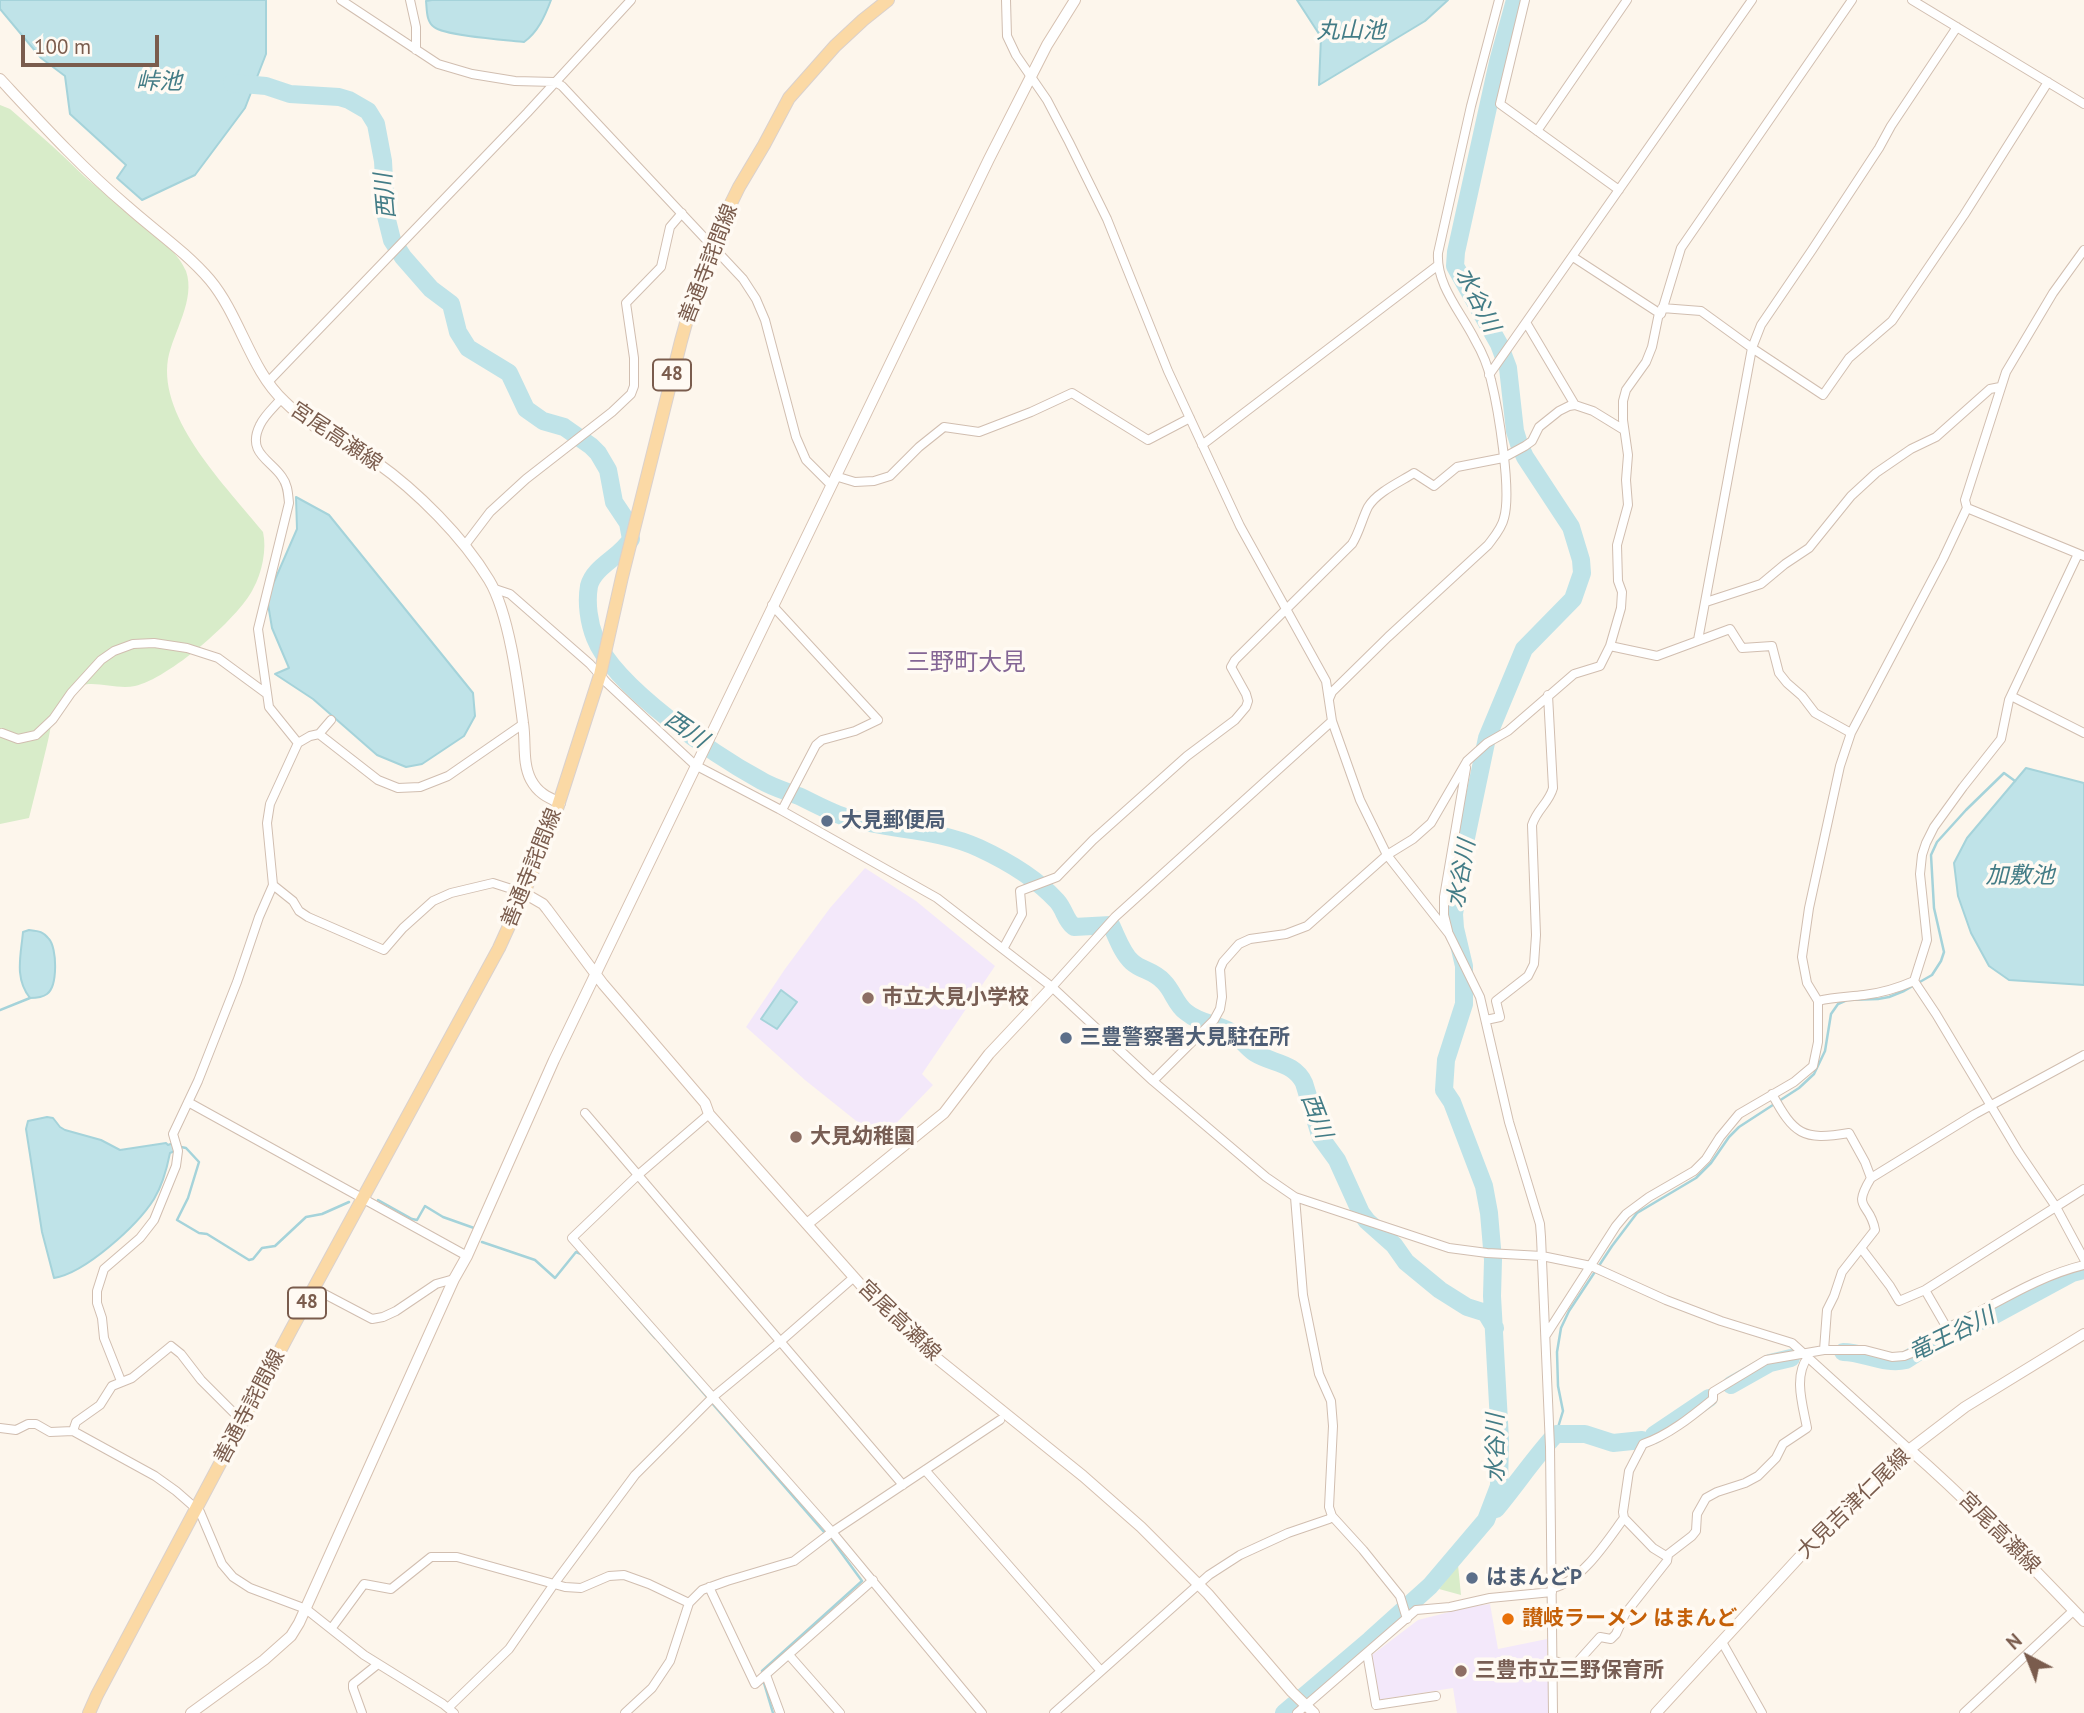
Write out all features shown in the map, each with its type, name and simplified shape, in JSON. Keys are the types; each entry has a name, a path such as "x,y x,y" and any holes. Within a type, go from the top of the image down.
{"main road":[{"name":"善通寺詫間線","path":"89,1713 195,1508 499,948 524,893 560,803 600,675 681,341 698,280 712,244 739,187 789,98 835,46 888,0"},
{"path":"191,1713 264,1660 291,1636 306,1609 554,1060 982,171 1047,45 1075,0"},
{"name":"宮尾高瀬線","path":"0,79 75,159 197,265 228,303 254,358 281,399 352,450 374,460 433,511 477,560 495,589 505,620 530,778 537,790 560,803"},
{"name":"宮尾高瀬線","path":"524,893 543,904 595,975 705,1103 709,1114 853,1278 934,1356 1119,1508 1198,1585 1309,1708"},
{"path":"807,1224 944,1113 989,1054 1052,987"},
{"name":"大見吉津仁尾線","path":"1656,1713 1850,1502 1909,1449 1990,1390 2084,1334"},
{"name":"宮尾高瀬線","path":"1909,1449 2015,1548 2084,1621"}],"street":[{"path":"341,0 438,64 471,74 515,81 555,82 562,86 743,279 765,320 796,437 806,460 833,481 874,481 890,476 944,427 979,432 1072,393 1148,440 1190,418"},
{"path":"410,0 416,27 416,50"},
{"path":"269,381 631,0"},
{"path":"1006,0 1006,36 1064,131 1107,219 1168,371 1240,526 1326,681 1332,721 1360,800 1387,855 1449,934"},
{"path":"1329,699 1332,692 1388,637 1489,545 1505,517 1503,458 1489,375 1475,340 1444,285 1437,267 1468,119 1499,0"},
{"path":"1525,0 1500,104 1619,190"},
{"path":"1537,131 1628,0"},
{"path":"1489,375 1752,0"},
{"path":"1153,1081 1214,1020 1222,997 1220,970 1223,962 1239,944 1250,939 1286,934 1307,926 1387,855 1413,839 1431,823 1467,761 1487,743 1508,731 1574,674 1600,666 1610,646 1621,608 1618,545 1628,505 1628,455 1623,401 1626,390 1653,347 1681,248 1852,0"},
{"path":"1912,0 2084,104"},
{"path":"1698,640 1752,348 1762,325 1957,27"},
{"path":"1573,257 1661,311 1701,311 1823,395 1849,358 1892,321 1964,215 2048,82"},
{"path":"465,545 490,512 526,479 631,394 634,386 634,358 626,303 661,267 670,227 682,213"},
{"path":"1546,1335 1595,1268 1616,1226 1626,1214 1694,1171 1739,1114 1775,1099 1813,1066 1818,1042 1818,1001 1807,983 1802,957 1809,908 1832,801 1851,733 1967,508 1965,500 2006,372 2053,293 2084,250"},
{"path":"1202,444 1437,267"},
{"path":"1527,324 1575,405"},
{"path":"1706,602 1762,584 1809,548 1851,496 1875,473 1910,449 1937,437 1990,389 2000,387"},
{"path":"281,399 259,426 257,440 260,456 282,476 288,488 289,503 258,629 269,708 298,743"},
{"path":"1003,949 1022,914 1020,891 1057,877 1093,840 1187,756 1235,720 1247,707 1246,694 1231,667 1235,660 1352,544 1359,534 1369,506 1381,495 1414,473 1434,486 1457,467 1503,458 1532,441 1539,427 1548,419 1575,405 1593,411 1625,430"},
{"path":"1967,508 2081,555 2011,696 2001,740 1934,827 1922,855 1920,874 1927,940 1914,981 2018,1151 2056,1207 2084,1259"},
{"path":"495,589 510,594 590,663 695,765 782,810 937,898 1052,987 1153,1081 1266,1177 1295,1197 1449,1248 1542,1256 1595,1268 1721,1321 1792,1343 1909,1449"},
{"path":"772,605 878,720 855,731 822,740 816,745 782,810"},
{"path":"1610,646 1657,656 1730,629 1742,648 1772,646 1779,673 1787,683 1815,713 1851,733"},
{"path":"2,733 18,739 36,735 53,719 71,693 101,660 114,651 133,644 155,643 187,648 218,658 267,694"},
{"path":"1486,1020 1500,1017 1496,1001 1528,976 1534,964 1536,935 1532,825 1535,814 1553,788 1548,695"},
{"path":"2011,696 2084,733"},
{"path":"121,1381 103,1338 97,1291 104,1269 140,1238 153,1220 176,1166 178,1151 173,1134 237,982 272,885 267,823 270,804 298,743 319,734 331,720"},
{"path":"1052,987 1115,917 1332,721"},
{"path":"319,734 378,780 398,788 420,787 449,776 523,724"},
{"path":"1467,761 1444,897 1444,915 1449,934 1480,997 1509,1122 1540,1224 1550,1447 1553,1713"},
{"path":"272,885 308,917 384,950 403,928 433,901 451,893 493,883 524,893"},
{"path":"1818,1001 1894,989 1914,981"},
{"path":"1824,1350 1827,1310 1842,1272 1875,1230 1861,1202 1862,1193 1871,1178 1992,1105 2084,1055"},
{"path":"1775,1099 1797,1130 1810,1136 1849,1133 1871,1178"},
{"path":"188,1102 467,1256"},
{"path":"585,1113 903,1485"},
{"path":"709,1114 638,1175 572,1238 832,1532 982,1713"},
{"path":"1861,1248 1899,1301 1924,1290 2084,1189"},
{"path":"1295,1197 1303,1295 1319,1374 1331,1401 1333,1426 1329,1507 1332,1516 1400,1597 1407,1618"},
{"path":"1668,1555 1658,1552 1624,1518 1629,1471 1643,1444 1683,1422 1713,1399 1713,1392 1766,1360 1824,1350 1865,1350 1892,1357 1904,1356 1947,1328 2034,1283 2063,1270 2084,1265"},
{"path":"0,1428 16,1430 28,1423 36,1424 50,1432 73,1431 155,1476 200,1512 222,1564 233,1577 250,1588 306,1609 378,1664 451,1711 509,1649 635,1475 713,1397 853,1278"},
{"path":"315,1289 372,1319 396,1311 436,1284 454,1279"},
{"path":"1924,1290 1947,1328"},
{"path":"73,1431 76,1422 100,1405 112,1386 132,1378 171,1346 242,1421"},
{"path":"1552,1660 1573,1667 1600,1637 1611,1639 1625,1614 1667,1561 1668,1555 1696,1531 1697,1514 1706,1498 1758,1476 1776,1458 1783,1444 1807,1428 1800,1383 1806,1355"},
{"path":"625,1713 652,1688 670,1661 689,1603 702,1590 794,1561 832,1532 1000,1420"},
{"path":"925,1470 1101,1671"},
{"path":"1054,1713 1209,1575 1240,1555 1332,1516"},
{"path":"1297,1713 1309,1708 1416,1610 1552,1590 1590,1562 1624,1518"},
{"path":"331,1629 364,1584 391,1589 431,1557 457,1557 554,1584 581,1588 609,1576 624,1575 689,1603"},
{"path":"709,1587 755,1684 873,1580"},
{"path":"1964,1713 2073,1611"},
{"path":"1721,1642 1762,1713"},
{"path":"1367,1653 1376,1705 1436,1696"},
{"path":"789,1655 840,1713"},
{"path":"362,1713 353,1684 378,1664"},
{"path":"766,1675 780,1713"}],"shaded area":[{"path":"865,868 916,901 995,966 922,1074 933,1085 880,1140 805,1080 746,1027 830,908"},
{"name":"三豊市立三野保育所","path":"1490,1604 1498,1649 1547,1639 1549,1713 1457,1713 1453,1688 1377,1700 1372,1655 1418,1620"}],"green space":[{"path":"0,105 10,109 85,177 141,221 179,259 186,271 188,293 168,359 168,382 174,406 184,429 199,452 263,532 264,546 259,576 245,601 218,631 183,660 149,681 135,686 92,684 76,687 67,694 53,718 29,818 0,824"},
{"path":"1458,1565 1461,1595 1439,1589"}],"water":[{"name":"峠池","path":"0,0 266,0 266,54 245,108 195,175 142,200 117,178 126,165 70,114 65,76 41,58 0,9"},
{"path":"551,0 537,29 524,42 440,30 431,25 428,19 426,1"},
{"name":"丸山池","path":"1297,0 1448,0 1425,21 1319,85 1321,37"},
{"path":"296,497 329,515 473,693 475,716 464,736 422,764 406,767 377,755 313,699 275,674 289,668 272,628 267,598 297,529"},
{"name":"加敷池","path":"2026,768 2084,783 2084,985 2009,980 1989,966 1971,933 1958,896 1954,863 1967,838"},
{"path":"29,930 47,936 55,958 55,975 51,990 43,996 32,998 25,990 20,974 23,932"},
{"path":"781,990 797,1002 777,1029 761,1019"},
{"path":"53,1118 65,1130 101,1140 120,1150 173,1143 175,1151 170,1153 157,1194 136,1222 95,1258 54,1278 42,1232 26,1129 28,1121"}],"waterway":[{"name":"水谷川","path":"1284,1713 1430,1586 1486,1520 1499,1486 1500,1440 1489,1213 1484,1186 1452,1102 1444,1090 1446,1060 1464,1004 1464,966 1454,914 1466,838 1487,738 1524,649 1573,599 1582,573 1571,527 1519,444 1508,368 1499,344 1455,266 1498,62 1515,0"},
{"name":"西川","path":"232,83 266,86 290,94 339,97 368,111 376,124 383,161 386,216 392,240 403,257 431,289 451,304 458,332 468,348 509,373 526,409 543,421 564,427 598,453 608,470 614,502 628,523 631,539 592,579 588,592 589,613 595,638 623,678 694,738 767,783 845,817 929,833 979,848 1010,864 1040,885 1057,901 1074,927 1111,925 1128,958 1160,978 1186,1012 1231,1032 1255,1053 1289,1067 1300,1076 1321,1138 1337,1160 1367,1221 1394,1245 1406,1262 1440,1290 1467,1307 1486,1313 1495,1328"},
{"path":"1556,1434 1563,1411 1558,1386 1557,1352 1561,1328 1569,1311 1612,1246 1637,1213 1696,1178 1739,1127 1799,1088 1814,1074 1825,1051 1831,1014 1838,1004 1847,1000 1889,997 1932,975 1944,952 1934,908 1931,855 1937,842 2004,773 2015,781"},
{"path":"0,1010 30,998"},
{"path":"181,1147 186,1148 199,1162 188,1198 177,1220 199,1233 207,1234 249,1260 262,1248 275,1246 306,1217 322,1214 349,1202"},
{"path":"378,1200 412,1219 417,1220 425,1206 443,1217 474,1228"},
{"path":"482,1242 535,1260 555,1278 576,1252 581,1254"},
{"name":"竜王谷川","path":"1843,1352 1882,1360 1906,1360 1954,1329 1987,1319 2072,1273 2084,1270"},
{"path":"623,1301 655,1338"},
{"path":"664,1348 707,1397"},
{"name":"竜王谷川","path":"1731,1385 1770,1363 1791,1358"},
{"name":"竜王谷川","path":"1654,1435 1709,1398"},
{"path":"711,1402 824,1532"},
{"name":"竜王谷川","path":"1496,1509 1556,1434 1585,1434 1613,1443 1642,1440"},
{"path":"762,1671 862,1581 832,1540"},
{"path":"764,1683 773,1713"}],"place":[{"name":"大見郵便局","path":"827,821"},
{"name":"市立大見小学校","path":"868,998"},
{"name":"三豊警察署大見駐在所","path":"1066,1038"},
{"name":"大見幼稚園","path":"796,1137"},
{"name":"はまんどP","path":"1472,1578"},
{"name":"讃岐ラーメン はまんど","path":"1508,1619"},
{"name":"三豊市立三野保育所","path":"1461,1671"}],"district":[{"name":"三野町大見","path":"966,663"}]}
